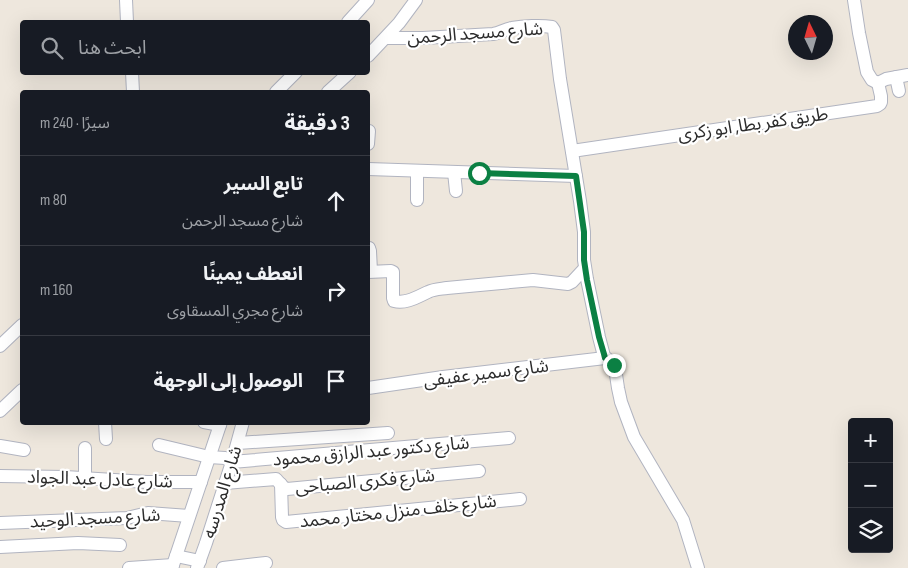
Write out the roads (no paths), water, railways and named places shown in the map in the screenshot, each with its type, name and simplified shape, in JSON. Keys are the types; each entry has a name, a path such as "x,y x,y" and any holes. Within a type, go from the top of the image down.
{"street":[{"path":"126,0 127,20"},
{"path":"350,20 368,0"},
{"path":"370,54 399,23 416,0"},
{"path":"854,0 867,72 872,80 878,83 902,76 899,91"},
{"name":"شارع مسجد الرحمن","path":"386,38 492,34 511,28 552,27 556,39 560,79 572,151"},
{"path":"132,75 133,90"},
{"path":"278,90 293,75"},
{"path":"330,90 347,75"},
{"name":"طريق كفر بطا, ابو زكرى","path":"572,151 877,106 881,100 878,83"},
{"path":"572,151 584,232 585,268 597,331 605,358 615,368 621,402 634,437 683,520 698,568"},
{"path":"370,169 576,176"},
{"path":"417,171 417,200"},
{"path":"454,172 456,191"},
{"path":"370,271 393,272 393,298 396,302 418,298 436,289 533,280 568,284 585,268"},
{"path":"0,346 20,326"},
{"name":"شارع سمير عفيفى","path":"370,388 605,358"},
{"path":"0,411 18,402"},
{"path":"105,425 106,439"},
{"name":"شارع المدرسه","path":"198,565 242,425"},
{"path":"174,563 219,427 239,440 388,433"},
{"name":"شارع دكتور عبد الرازق محمود","path":"159,445 209,457 225,458 232,462 509,438"},
{"path":"0,446 24,450"},
{"path":"85,448 85,478"},
{"name":"شارع فكرى الصباحى","path":"225,483 276,479 287,489 479,471"},
{"name":"شارع عادل عبد الجواد","path":"0,476 65,477 146,482 201,482"},
{"name":"شارع خلف منزل مختار محمد","path":"281,484 282,517 286,522 520,499"},
{"name":"شارع مسجد الوحيد","path":"0,523 127,518 148,513 189,516"},
{"path":"0,547 78,543 120,545"},
{"path":"129,568 174,563 198,565"},
{"path":"223,568 266,563"}]}
